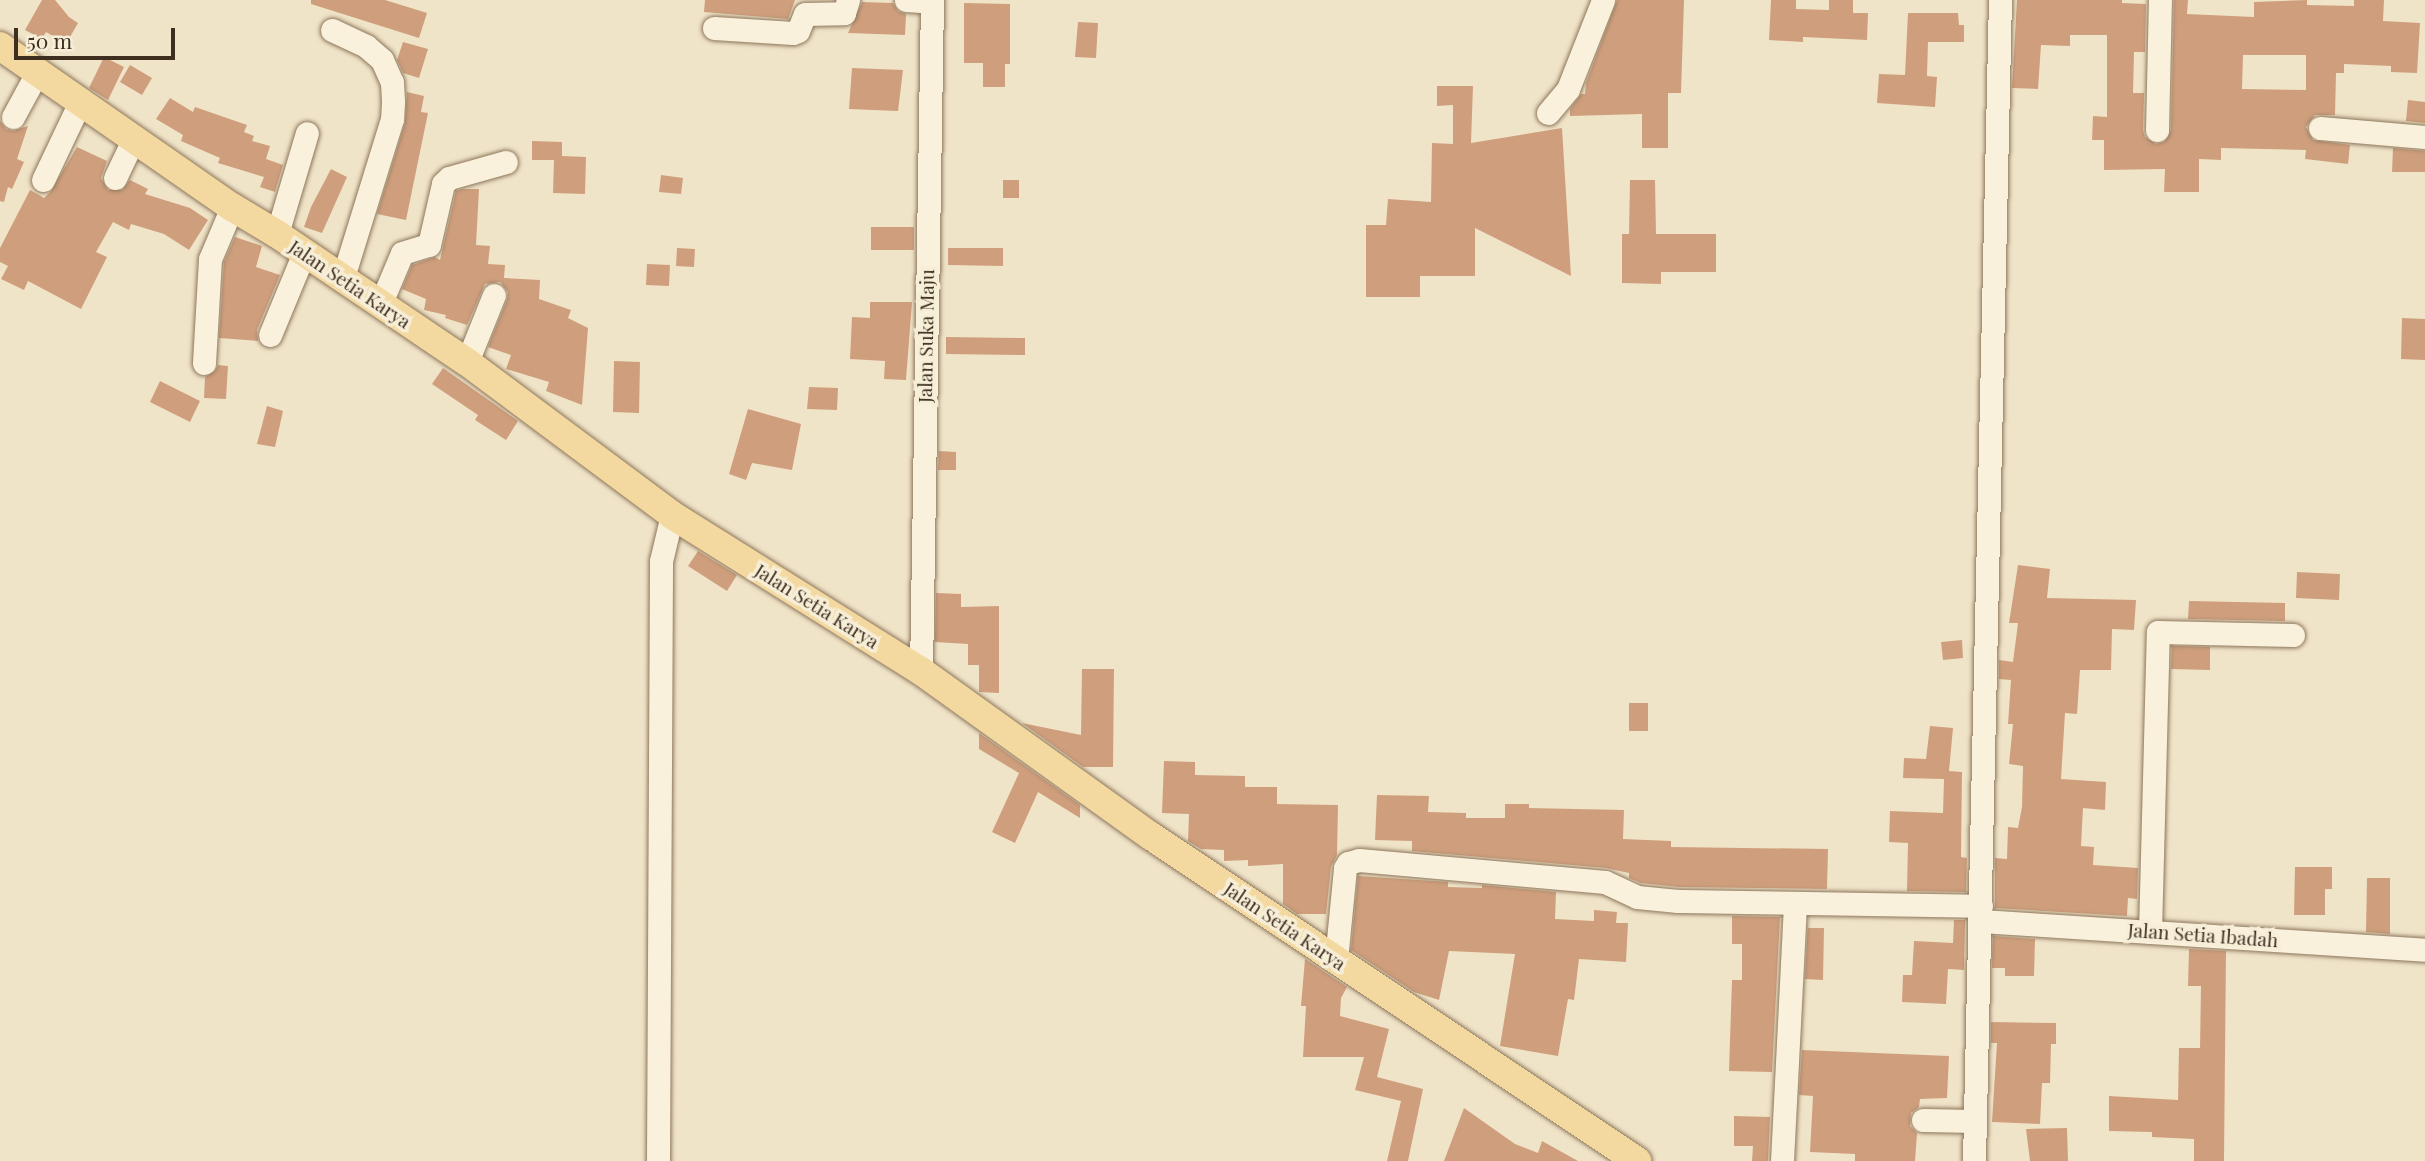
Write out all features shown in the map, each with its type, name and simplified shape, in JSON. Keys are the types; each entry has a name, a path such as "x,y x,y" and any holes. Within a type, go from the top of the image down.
{"main road":[{"name":"Jalan Setia Karya","path":"0,46 232,207 343,277 380,305 467,362 672,515 920,671 1151,836 1637,1161"}],"street":[{"path":"714,28 793,33 798,31 805,14 844,13 848,0"},
{"path":"906,0 932,1"},
{"path":"1548,113 1568,89 1603,0"},
{"path":"1974,1161 2000,0"},
{"path":"2157,130 2160,0"},
{"name":"Jalan Suka Maju","path":"920,671 932,1"},
{"path":"332,30 366,46 382,60 392,82 393,102 392,119 343,277"},
{"path":"13,117 38,71"},
{"path":"43,180 81,100"},
{"path":"2320,128 2425,137"},
{"path":"277,234 307,133"},
{"path":"115,178 134,138"},
{"path":"380,305 402,253 429,245 443,184 449,178 506,162"},
{"path":"204,363 210,259 232,207"},
{"path":"270,335 304,253"},
{"path":"467,362 494,295"},
{"path":"657,1161 663,552 672,515"},
{"path":"2150,932 2158,632 2293,635"},
{"name":"Jalan Setia Ibadah","path":"1336,960 1345,868 1348,863 1359,860 1605,882 1637,897 1678,901 1794,903 1981,913 2150,932 2425,950"},
{"path":"1782,1161 1794,903"},
{"path":"1923,1120 1975,1121"}],"building":[{"path":"42,0 55,0 69,17 78,23 66,44 46,32 42,39 25,30"},
{"path":"311,0 385,0 427,13 419,38 311,4"},
{"path":"705,0 795,0 788,19 704,12"},
{"path":"1617,0 1684,0 1681,93 1668,93 1668,148 1642,148 1642,114 1570,116 1570,109 1581,94 1585,94 1586,83"},
{"path":"1771,0 1796,0 1796,9 1829,10 1829,0 1853,0 1853,13 1868,13 1867,40 1803,37 1803,42 1769,40"},
{"path":"2017,0 2122,0 2122,3 2146,4 2145,52 2134,52 2133,93 2144,93 2143,130 2145,137 2156,144 2164,142 2171,130 2174,0 2188,0 2187,14 2254,17 2254,2 2307,0 2307,5 2354,6 2354,0 2384,0 2383,21 2420,23 2417,73 2391,72 2391,66 2344,64 2344,73 2336,73 2335,115 2315,115 2306,127 2313,140 2350,145 2348,164 2305,159 2306,150 2221,148 2221,160 2199,159 2199,192 2164,192 2165,169 2104,170 2104,140 2092,140 2093,116 2107,117 2107,35 2070,35 2070,46 2041,45 2038,89 2012,88","holes":["2243,55 2306,55 2306,90 2242,89"]},
{"path":"862,2 893,3 898,11 906,14 905,35 848,33"},
{"path":"964,3 1010,4 1010,64 1005,64 1005,87 983,87 983,63 964,63"},
{"path":"1908,13 1958,13 1959,25 1964,25 1964,42 1928,42 1927,76 1937,77 1935,107 1877,103 1879,74 1905,75"},
{"path":"1078,22 1098,23 1096,58 1075,57"},
{"path":"403,42 428,49 419,78 403,73 397,60"},
{"path":"104,57 124,67 108,100 89,88"},
{"path":"130,65 152,78 142,95 120,82"},
{"path":"852,68 903,70 898,111 849,109"},
{"path":"1437,86 1473,86 1471,143 1562,128 1571,276 1475,228 1475,276 1420,276 1420,297 1366,297 1366,225 1386,225 1388,199 1431,202 1432,143 1453,144 1453,105 1437,106"},
{"path":"407,92 424,96 421,112 428,113 406,220 377,214 405,123"},
{"path":"170,98 193,112 195,107 247,125 244,132 254,136 252,141 270,146 266,159 283,165 275,192 260,187 264,177 218,163 220,158 181,141 183,135 156,119"},
{"path":"2408,100 2425,102 2425,123 2406,121"},
{"path":"0,121 6,129 13,131 28,126 17,159 24,162 12,189 8,187 4,202 0,201"},
{"path":"532,141 562,142 562,156 586,157 585,194 553,193 554,160 532,160"},
{"path":"77,147 107,161 101,178 108,190 122,190 130,180 148,189 145,194 190,208 208,220 189,250 164,234 131,224 129,230 113,222 96,252 107,257 81,309 28,281 24,290 1,279 8,266 0,262 0,248 30,190 44,198"},
{"path":"2393,148 2425,151 2425,172 2392,172"},
{"path":"331,169 347,177 322,233 304,227"},
{"path":"661,175 683,178 681,194 659,192"},
{"path":"1003,180 1019,180 1019,198 1003,198"},
{"path":"1630,180 1655,180 1656,234 1716,234 1716,272 1661,272 1661,284 1622,283 1622,234 1629,234"},
{"path":"479,189 476,245 490,246 488,264 505,265 504,278 540,280 539,299 571,310 568,318 588,328 582,405 546,391 549,382 506,369 511,355 488,347 507,300 508,292 500,282 485,284 467,325 445,318 446,315 424,310 426,299 402,289 412,265 435,257 440,260 456,191"},
{"path":"871,227 914,227 914,250 871,250"},
{"path":"235,237 262,246 256,267 280,275 257,330 258,341 219,338 224,262"},
{"path":"677,248 695,249 694,267 676,266"},
{"path":"948,248 1003,248 1003,266 948,265"},
{"path":"647,264 670,265 669,286 646,285"},
{"path":"870,302 912,302 906,380 884,379 885,361 850,359 852,317 870,318"},
{"path":"2402,318 2425,319 2425,360 2401,359"},
{"path":"946,337 1025,338 1025,355 946,354"},
{"path":"614,361 640,362 639,413 613,412"},
{"path":"218,365 228,366 226,399 204,398 205,377 215,371"},
{"path":"443,368 518,421 506,440 475,420 478,415 432,384"},
{"path":"160,381 200,401 190,422 150,402"},
{"path":"809,387 838,388 837,410 807,409"},
{"path":"267,406 283,411 275,447 257,444"},
{"path":"748,409 801,424 792,470 752,463 746,480 729,474"},
{"path":"939,451 956,452 956,470 938,470"},
{"path":"698,551 737,575 727,591 688,566"},
{"path":"2018,565 2050,569 2047,598 2136,600 2134,630 2112,629 2111,670 2080,670 2077,714 2065,713 2061,779 2106,782 2105,810 2083,808 2081,846 2094,847 2093,865 2138,868 2137,899 2128,898 2127,916 1995,908 1995,858 2007,859 2008,827 2018,828 2022,807 2023,766 2009,764 2013,724 2008,724 2011,680 1999,679 1999,660 2013,662 2018,623 2009,623"},
{"path":"2297,572 2340,574 2339,600 2296,598"},
{"path":"936,593 961,594 961,607 999,606 999,693 979,692 979,665 968,665 968,644 935,642"},
{"path":"2189,601 2285,603 2285,621 2188,619"},
{"path":"1962,640 1963,658 1943,660 1941,642"},
{"path":"2172,646 2210,647 2210,670 2171,669"},
{"path":"1082,669 1114,669 1113,767 1083,767 1022,723 1081,735"},
{"path":"1629,703 1648,703 1648,731 1629,731"},
{"path":"1930,726 1953,728 1949,771 1962,772 1961,857 1967,858 1966,892 1907,891 1908,843 1889,842 1890,811 1943,813 1944,779 1903,778 1904,758 1926,759"},
{"path":"979,733 1080,805 1080,818 1038,792 1015,843 992,832 1019,773 979,749"},
{"path":"1164,761 1195,762 1195,775 1245,776 1245,787 1277,787 1277,804 1338,805 1337,855 1331,867 1326,914 1297,914 1283,904 1283,864 1248,866 1248,860 1224,861 1224,850 1201,849 1188,841 1189,814 1162,813"},
{"path":"1377,795 1429,796 1428,812 1466,813 1466,818 1505,818 1505,804 1529,804 1529,808 1624,810 1623,839 1671,841 1671,847 1828,849 1827,889 1679,887 1641,883 1629,878 1629,873 1606,868 1412,851 1412,841 1375,840"},
{"path":"2295,867 2332,867 2332,889 2325,889 2325,915 2294,915"},
{"path":"1358,876 1448,882 1448,887 1482,888 1482,885 1556,892 1555,919 1594,921 1594,910 1617,912 1616,923 1628,923 1626,962 1579,959 1574,1000 1568,999 1558,1056 1500,1046 1515,954 1449,951 1439,1000 1414,992 1351,950"},
{"path":"2367,878 2390,878 2390,934 2366,932"},
{"path":"1732,916 1780,917 1772,1072 1729,1071 1732,980 1742,980 1742,944 1732,944"},
{"path":"1954,920 1965,920 1964,970 1948,969 1946,1004 1902,1002 1903,975 1912,975 1914,941 1953,943"},
{"path":"1808,922 1808,928 1824,928 1823,980 1805,979"},
{"path":"1993,936 2035,939 2034,976 2005,976 2005,968 1992,968"},
{"path":"2189,949 2226,951 2224,1161 2194,1161 2194,1139 2152,1137 2152,1132 2109,1131 2109,1096 2178,1100 2179,1048 2200,1048 2201,986 2188,986"},
{"path":"1305,959 1347,987 1341,998 1340,1016 1389,1029 1377,1077 1423,1089 1408,1161 1387,1161 1401,1101 1355,1090 1364,1057 1303,1057 1306,1006 1301,1006"},
{"path":"1991,1022 2056,1023 2056,1044 2051,1044 2050,1083 2042,1083 2040,1124 1992,1122 1997,1043 1991,1043"},
{"path":"1802,1050 1949,1056 1947,1098 1920,1099 1919,1107 1911,1113 1910,1126 1917,1133 1915,1161 1855,1161 1855,1154 1810,1152 1813,1096 1799,1095"},
{"path":"1464,1108 1515,1144 1538,1153 1542,1141 1578,1161 1444,1161"},
{"path":"1734,1116 1770,1117 1768,1161 1752,1161 1753,1146 1734,1146"},
{"path":"2067,1128 2068,1161 2030,1161 2026,1129"}]}
